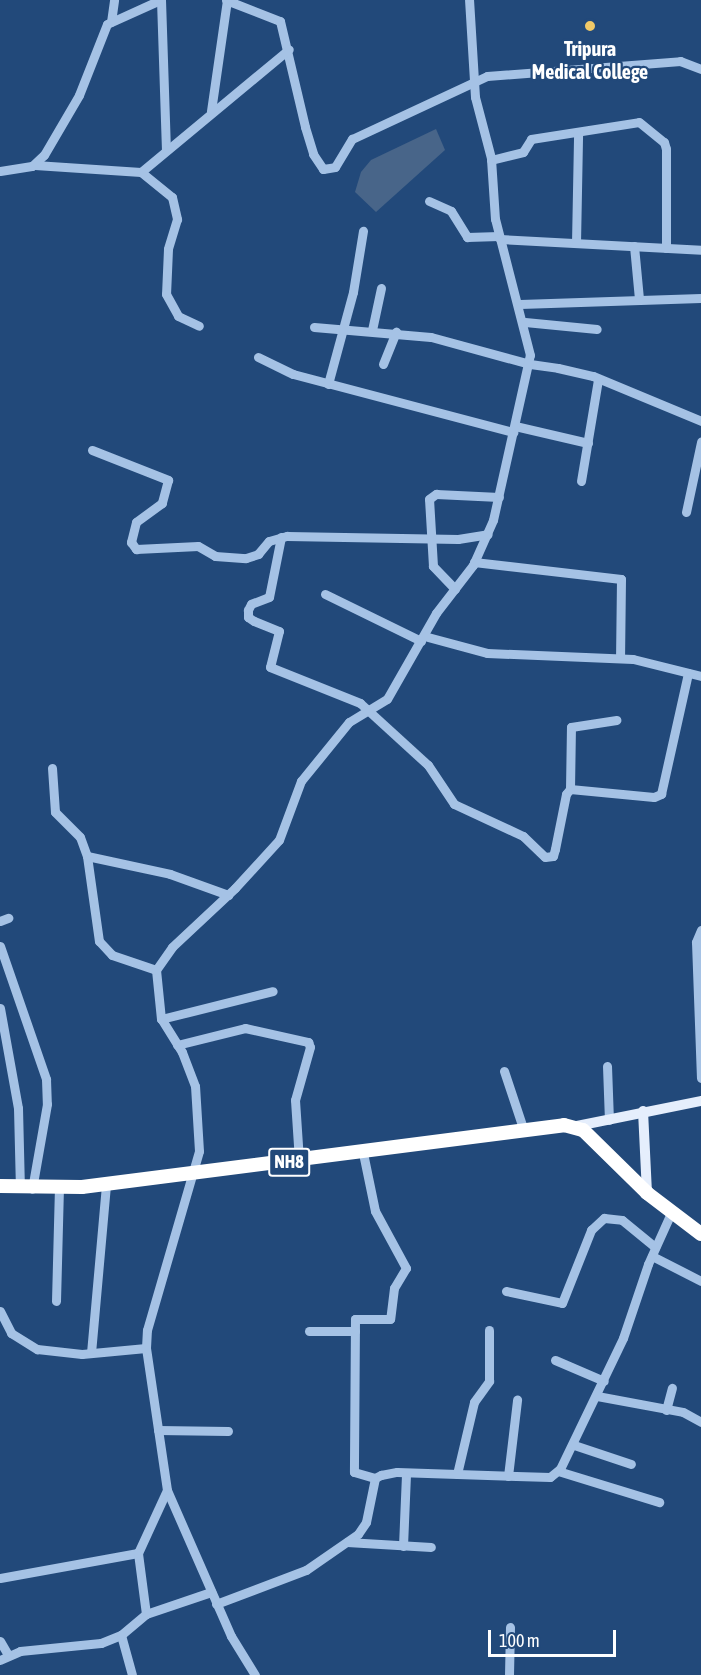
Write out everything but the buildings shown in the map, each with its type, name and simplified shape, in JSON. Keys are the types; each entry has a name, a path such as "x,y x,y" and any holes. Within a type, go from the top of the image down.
{"highway":[{"name":"NH8","path":"0,1186 59,1189 577,1126"},
{"path":"577,1126 647,1193 701,1234"}],"main road":[{"path":"577,1126 701,1101"},
{"path":"643,1112 647,1193"}],"street":[{"path":"111,22 114,0"},
{"path":"35,165 70,113 102,32 111,22 159,0 166,150"},
{"path":"211,111 226,0 280,21 289,50 305,127 313,154 323,169 335,167 352,139 474,80 538,69 680,61 701,69"},
{"path":"253,1674 216,1604 167,1490 146,1348 147,1330 199,1151 197,1100 177,1045 161,1019 156,970 179,940 228,895 279,840 309,771 349,722 387,699 422,638 474,562 488,534 499,497 530,364 525,322 499,237 491,160 474,80 469,0"},
{"path":"141,172 211,111 289,50"},
{"path":"491,160 523,152 531,139 578,134 635,120 664,142 668,186 666,248"},
{"path":"576,243 578,134"},
{"path":"0,171 35,165 141,172 172,197 177,206 165,274 166,294 178,315 199,326"},
{"path":"429,201 451,211 467,237 701,250"},
{"path":"327,384 343,328 363,231"},
{"path":"634,246 639,299"},
{"path":"372,330 381,288"},
{"path":"520,304 701,298"},
{"path":"525,322 597,329"},
{"path":"314,327 396,332 431,337 530,364 598,379 701,421"},
{"path":"383,364 396,332"},
{"path":"258,357 276,369 327,384 514,429 588,443"},
{"path":"581,481 598,379"},
{"path":"686,512 697,473 701,442"},
{"path":"92,450 168,480 162,503 136,522 133,548 198,546 215,556 246,558 253,557 269,541 281,537 467,538 488,534"},
{"path":"454,589 433,566 430,538 432,495 499,497"},
{"path":"281,537 269,597 251,604 248,610 248,617 279,631 270,667 344,694 367,710 428,765 454,804 523,836 545,857 552,856 555,849 566,794 570,789 571,727 616,720"},
{"path":"474,562 621,579 624,592 620,658"},
{"path":"325,594 422,638 487,653 620,658 701,676"},
{"path":"570,789 654,797 661,794 688,673"},
{"path":"52,768 55,812 80,837 87,856 99,941 112,955 156,970"},
{"path":"87,856 170,874 228,895"},
{"path":"701,930 696,942 701,1078"},
{"path":"0,946 46,1079 47,1104 26,1188"},
{"path":"161,1019 273,992"},
{"path":"0,1008 18,1108 26,1188"},
{"path":"177,1045 245,1028 308,1042 310,1047 295,1100 299,1160"},
{"path":"607,1066 609,1120"},
{"path":"504,1071 524,1131"},
{"path":"363,1153 375,1211 387,1240 405,1260 406,1268 394,1288 390,1319 358,1317 355,1331 354,1472 375,1478 406,1473 550,1477 558,1471 574,1445 623,1338 671,1212"},
{"path":"91,1353 106,1184"},
{"path":"56,1300 59,1189"},
{"path":"506,1291 562,1303 591,1230 604,1218 622,1220 654,1252 701,1281"},
{"path":"0,1311 11,1333 23,1344 63,1354 146,1348"},
{"path":"458,1474 474,1402 489,1381 489,1330"},
{"path":"309,1331 355,1331"},
{"path":"555,1360 604,1381"},
{"path":"666,1410 672,1388"},
{"path":"597,1396 688,1413 701,1422"},
{"path":"508,1476 517,1400"},
{"path":"158,1430 228,1431"},
{"path":"574,1445 631,1464"},
{"path":"558,1471 659,1502"},
{"path":"402,1546 406,1473"},
{"path":"216,1604 306,1570 347,1542 366,1522 375,1478"},
{"path":"146,1614 138,1553 167,1490"},
{"path":"347,1542 431,1547"},
{"path":"0,1578 138,1553"},
{"path":"0,1641 4,1657 93,1645 121,1635 146,1614 211,1592"},
{"path":"509,1675 510,1628"},
{"path":"121,1635 132,1675"}],"water":[{"path":"436,129 445,150 376,212 355,192 361,172 371,160"}],"place":[{"name":"Tripura Medical College","path":"590,26"}]}
